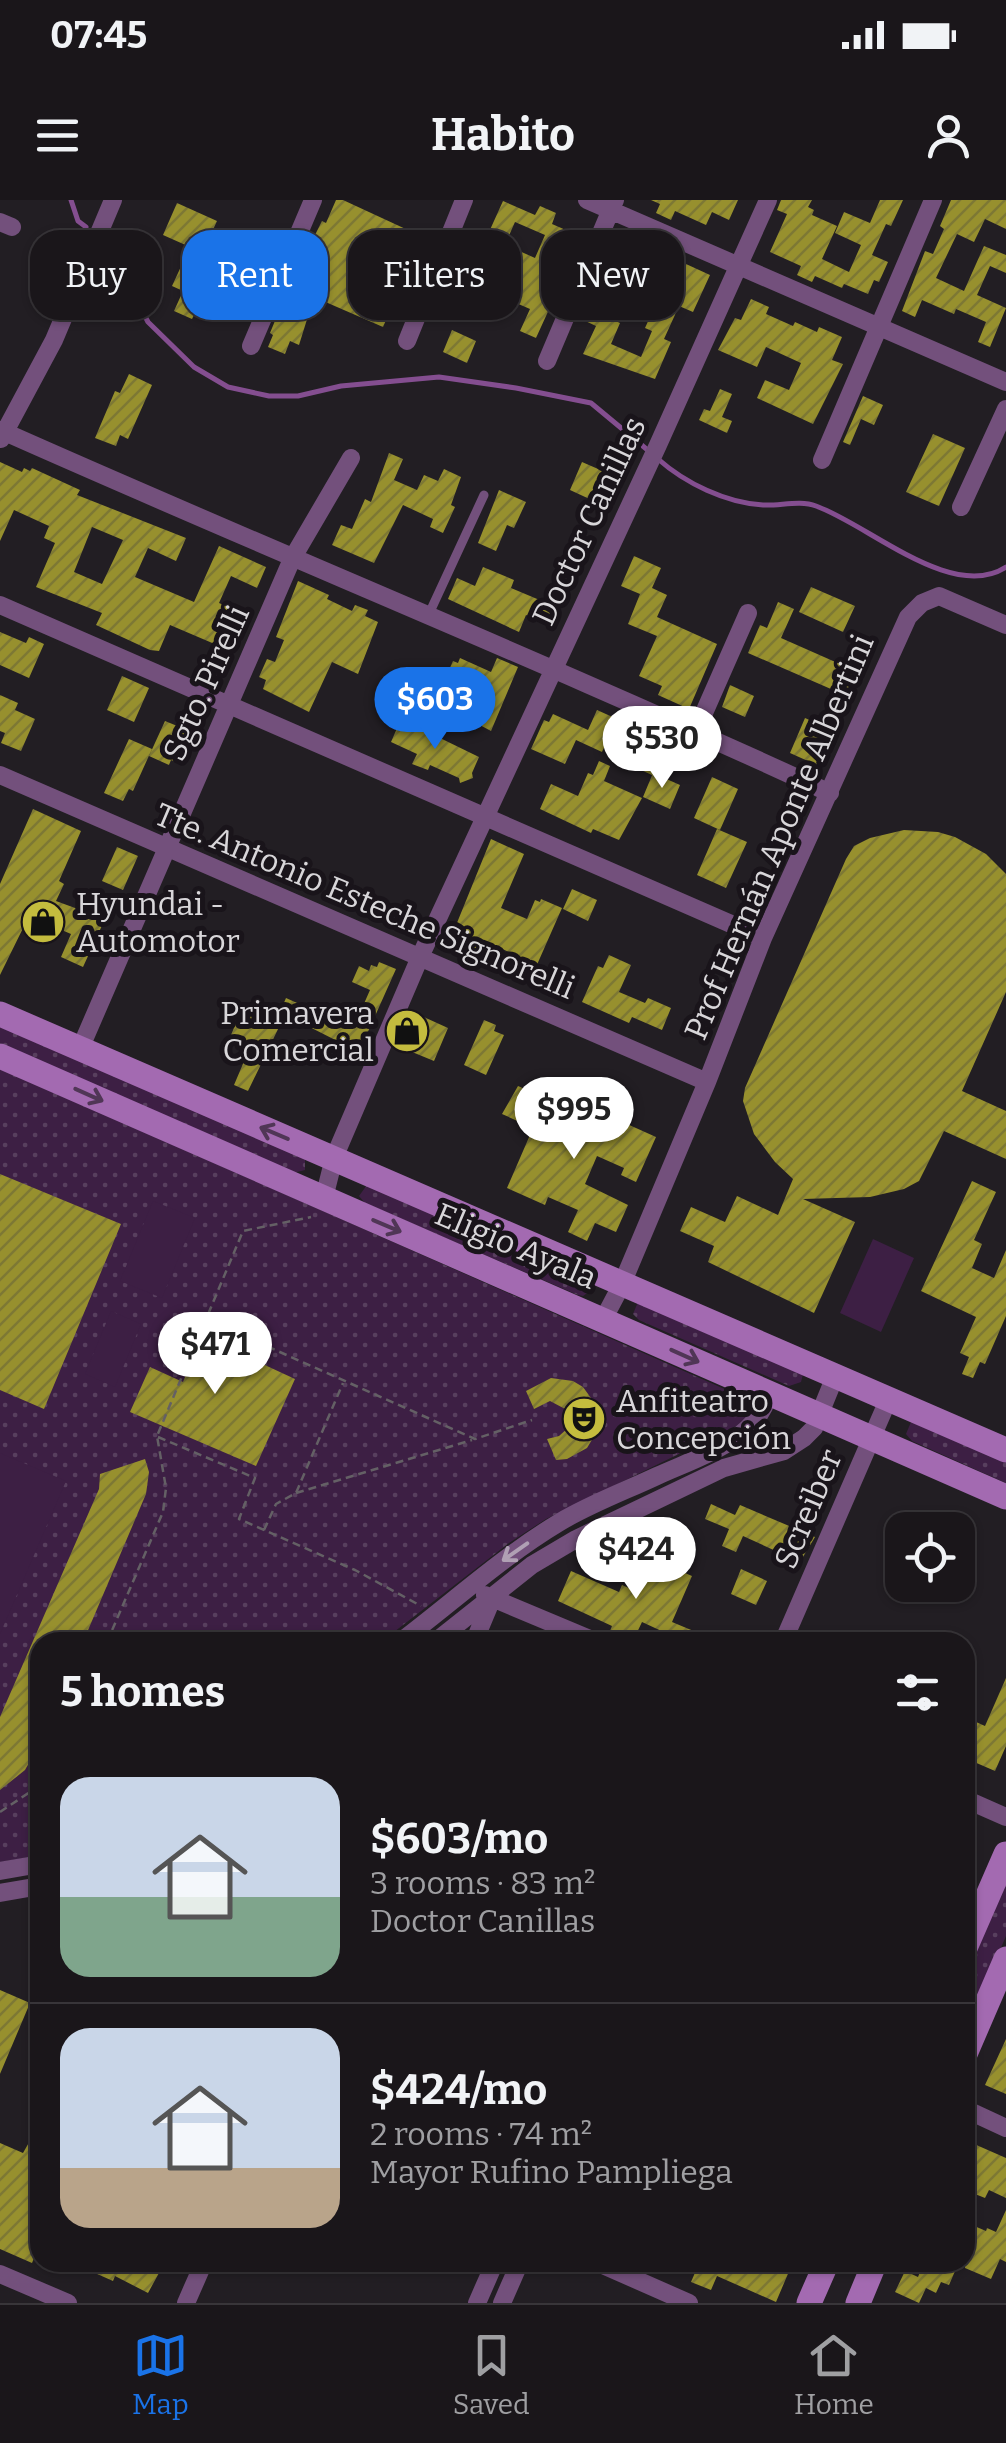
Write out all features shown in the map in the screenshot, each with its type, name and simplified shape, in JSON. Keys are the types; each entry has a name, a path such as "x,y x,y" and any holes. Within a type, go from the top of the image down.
{"street":[{"path":"114,200 54,340 2,435 553,669 830,793"},
{"path":"251,346 313,200"},
{"path":"407,341 464,200"},
{"path":"586,200 612,205 738,268 1006,382"},
{"name":"Doctor Canillas","path":"312,1203 420,957 768,200"},
{"path":"822,460 933,200"},
{"path":"548,361 612,205"},
{"path":"961,507 1006,409"},
{"name":"Sgto. Pirelli","path":"80,1049 292,559 351,458"},
{"name":"Prof Hernán Aponte Albertini","path":"603,1320 707,1082 763,938 908,616 922,603 939,596 1006,625"},
{"path":"0,605 763,938"},
{"path":"696,731 748,612"},
{"name":"Tte. Antonio Esteche Signorelli","path":"0,775 707,1082"},
{"name":"Eligio Ayala","path":"0,1014 1006,1450"},
{"name":"Eligio Ayala","path":"0,1056 312,1203 603,1320 1006,1497"},
{"path":"447,1632 532,1566 619,1517 724,1468 784,1451 814,1428 836,1374"},
{"path":"402,1632 470,1590 506,1558 562,1521 726,1444 755,1423 764,1411 769,1392"},
{"name":"Screiber","path":"788,1632 889,1398"},
{"path":"470,1590 572,1632"},
{"path":"478,1632 492,1598"},
{"path":"975,1804 1006,1817"},
{"path":"975,1925 1006,1854"},
{"path":"0,1871 30,1866"},
{"path":"0,1893 30,1888"},
{"path":"975,2031 1006,1959"},
{"path":"975,2114 1006,2128"},
{"path":"186,2303 200,2272"},
{"path":"478,2303 492,2272"},
{"path":"502,2303 516,2272"},
{"path":"619,2272 690,2303"},
{"path":"809,2303 823,2272"},
{"path":"858,2303 872,2272"},
{"path":"0,2274 68,2303"}],"lane":[{"path":"428,616 484,495"}],"path":[{"path":"111,1632 163,1512 166,1488 157,1436 244,1231 318,1216 312,1203"},
{"path":"206,1319 475,1439"},
{"path":"296,1494 344,1382"},
{"path":"264,1530 276,1504 296,1494 532,1420"},
{"path":"157,1436 256,1478 239,1519 355,1570 421,1606 415,1610"},
{"path":"0,1812 30,1793"}],"shaded area":[{"path":"0,1021 305,1157 305,1170 293,1173 0,1043"},
{"path":"0,1068 756,1403 758,1407 736,1426 546,1519 394,1632 30,1632 30,1857 0,1862"},
{"path":"367,1185 589,1282 590,1291 578,1295 365,1203 359,1196"},
{"path":"153,1201 195,1218 162,1298 120,1281"},
{"path":"873,1239 914,1258 881,1332 840,1313"},
{"path":"638,1302 803,1374 801,1382 789,1386 639,1320 633,1314"},
{"path":"111,1311 141,1324 115,1387 85,1374"},
{"path":"911,1422 1006,1460 1006,1483 912,1441 906,1434"},
{"path":"0,1453 66,1481 0,1634"},
{"path":"1006,1872 1006,1936 975,2008 975,1944"}],"building":[{"path":"336,200 343,200 408,230 348,230 348,312 328,303 328,230 318,230 322,221 326,223"},
{"path":"651,200 738,200 729,220 712,212 706,225 675,211 671,220 656,213 660,204"},
{"path":"781,200 812,200 808,207 814,210 812,215 837,226 822,259 849,272 861,245 835,233 844,212 870,223 880,200 903,200 891,226 886,224 872,255 888,262 868,294 815,276 812,282 797,275 801,266 770,252 787,214 777,210"},
{"path":"951,200 1006,200 1006,229 985,219 974,242 957,234 936,278 964,291 984,246 1006,255 1006,273 990,266 977,295 1006,308 990,347 978,342 986,322 956,309 954,314 922,300 915,317 902,311 925,251 933,254"},
{"path":"503,201 535,215 540,206 556,213 552,224 566,230 541,230 541,233 515,222 511,230 490,230"},
{"path":"177,203 217,221 213,230 182,230 182,243 163,235"},
{"path":"541,244 541,320 544,320 536,338 520,331 530,309 521,305 521,252 535,258"},
{"path":"684,263 710,275 693,312 684,308"},
{"path":"182,264 182,291 172,286"},
{"path":"182,293 182,315 174,311"},
{"path":"751,299 769,307 766,314 793,326 795,322 817,332 819,327 842,337 832,360 843,364 813,424 757,398 765,380 789,390 801,363 766,347 757,367 718,350 735,318 741,320"},
{"path":"275,320 307,320 299,345 290,341 285,354 268,347 273,335 270,333"},
{"path":"367,320 386,320 383,327"},
{"path":"583,320 620,323 611,344 641,357 652,331 645,328 649,320 673,320 664,339 671,342 655,379 583,354 596,326"},
{"path":"452,330 476,341 467,363 443,352"},
{"path":"129,374 152,385 128,439 120,435 116,446 95,438 115,391 120,393"},
{"path":"720,389 732,394 722,417 732,421 727,433 699,420 704,409 710,411"},
{"path":"863,396 883,405 874,425 861,419 850,445 843,442"},
{"path":"933,434 965,448 939,506 906,492"},
{"path":"389,453 403,459 394,480 417,490 424,475 438,481 444,469 461,477 451,505 455,507 443,533 430,527 433,519 403,505 374,563 332,545 341,525 352,529 365,499 371,502"},
{"path":"0,462 22,472 32,468 80,490 77,495 186,538 176,561 148,548 135,577 194,602 219,546 266,567 257,588 231,576 219,603 244,614 231,651 170,625 159,651 96,625 102,613 36,587 55,543 44,538 49,526 14,510 0,541","holes":["92,527 123,540 102,584 74,572"]},
{"path":"582,462 612,475 605,491 615,495 609,508 570,490"},
{"path":"499,490 526,502 514,528 507,525 496,551 478,543"},
{"path":"634,556 661,568 652,588 667,595 657,617 717,644 689,709 658,695 662,686 639,676 657,636 628,624 640,594 621,586"},
{"path":"483,567 514,580 511,588 561,609 554,627 526,615 519,632 448,599 457,578 475,586"},
{"path":"298,581 352,611 355,605 368,610 365,616 378,622 358,674 332,662 309,712 263,689 266,680 259,677 267,659 275,662 284,640 276,637"},
{"path":"811,587 855,606 843,632 799,612"},
{"path":"778,602 794,609 781,638 858,672 847,696 748,653 760,625 767,628"},
{"path":"0,632 26,643 29,637 44,644 29,678 0,665"},
{"path":"460,658 491,672 497,658 518,667 491,731 435,701 453,661 458,663"},
{"path":"122,676 149,688 134,722 107,710"},
{"path":"730,685 754,696 745,717 722,707"},
{"path":"0,695 18,703 15,710 35,719 21,751 1,743 5,733 0,731"},
{"path":"597,710 617,719 602,752 576,740 565,764 531,749 544,720 549,722 553,714 588,730"},
{"path":"805,718 832,730 819,766 790,753"},
{"path":"401,719 479,757 473,778 460,783 459,778 430,765 428,770 412,764 417,754 391,742"},
{"path":"165,721 192,732 178,763 171,760 169,765 149,756"},
{"path":"129,739 152,749 133,791 129,789 123,801 104,793"},
{"path":"641,741 662,751 652,775 630,765"},
{"path":"599,761 610,766 604,781 642,798 619,840 593,829 591,833 540,809 551,784 578,796 588,773 593,775"},
{"path":"653,773 680,785 670,809 643,797"},
{"path":"712,777 738,789 720,830 694,818"},
{"path":"33,809 81,831 59,881 64,884 56,901 105,919 83,967 61,957 71,934 29,916 0,975 0,884"},
{"path":"717,829 747,842 726,888 697,875"},
{"path":"904,830 955,837 986,854 1006,874 1006,992 962,1091 1006,1111 1006,1159 944,1131 919,1181 904,1189 870,1197 803,1199 855,1222 814,1313 708,1262 714,1246 680,1231 691,1207 725,1222 737,1196 778,1215 793,1179 754,1134 743,1101 745,1088 854,846"},
{"path":"491,839 524,854 501,908 527,919 535,900 562,908 532,976 506,964 511,953 487,942 480,959 448,945"},
{"path":"117,847 138,856 123,890 102,881"},
{"path":"572,889 597,900 588,921 563,909"},
{"path":"609,955 631,965 619,992 671,1008 662,1030 632,1017 629,1023 582,1002 598,966 603,968"},
{"path":"379,962 396,969 359,1052 280,1012 286,998 335,1020 341,1007 359,1015 370,990 352,982 359,966 369,971 371,965 377,967"},
{"path":"242,1009 280,1025 248,1091 234,1085 248,1052 228,1042"},
{"path":"415,1013 448,1028 434,1061 400,1047"},
{"path":"484,1020 496,1025 494,1031 504,1035 486,1075 464,1065"},
{"path":"518,1086 539,1095 534,1107 598,1136 607,1115 656,1137 636,1182 621,1175 624,1168 597,1156 585,1184 628,1205 616,1232 595,1223 587,1241 568,1232 578,1210 548,1197 545,1205 507,1188 533,1128 502,1114"},
{"path":"0,1174 121,1224 44,1409 0,1390"},
{"path":"972,1181 996,1192 974,1240 982,1244 972,1268 994,1278 1006,1250 1006,1316 985,1364 980,1362 973,1378 962,1374 969,1357 960,1353 976,1317 921,1291"},
{"path":"170,1321 295,1379 256,1466 130,1412 150,1367 183,1382 193,1358 160,1344"},
{"name":"Anfiteatro Concepción","path":"551,1378 573,1381 583,1387 596,1405 593,1438 587,1448 567,1459 556,1460 547,1439 568,1428 567,1410 550,1401 534,1409 526,1391"},
{"path":"145,1459 149,1472 146,1494 87,1632 37,1632 99,1489 100,1474"},
{"path":"711,1504 735,1515 740,1505 815,1537 800,1562 743,1536 736,1552 722,1546 729,1529 705,1519"},
{"path":"637,1552 692,1576 672,1622 696,1632 664,1632 642,1622 637,1632 612,1632 612,1626 558,1601 571,1571 619,1592 622,1585 638,1592 648,1570 632,1563"},
{"path":"741,1569 767,1581 756,1605 731,1594"},
{"path":"30,1648 30,1761 0,1790 0,1717"},
{"path":"1006,1678 1006,1746 995,1771 975,1762 975,1722 985,1726"},
{"path":"0,1990 30,2003 0,2074"},
{"path":"1006,2039 1006,2094 985,2085"},
{"path":"30,2141 30,2262 0,2249 0,2143 23,2153"},
{"path":"975,2144 1006,2158 1006,2198 989,2190 985,2198 975,2194"},
{"path":"1006,2210 1006,2262 1000,2259 991,2279 974,2272 975,2226 996,2232"},
{"path":"93,2272 160,2272 148,2293 115,2276 113,2281"},
{"path":"695,2272 789,2272 776,2302 717,2276 711,2290 691,2282"},
{"path":"905,2272 918,2277 920,2272 955,2272 949,2285 941,2282 936,2293 926,2288 919,2303 895,2292"}],"waterway":[{"path":"71,200 78,221 86,227"},
{"path":"147,320 194,367 228,387 269,396 298,396 341,386 439,377 516,388 591,403 650,452"},
{"path":"658,459 693,484 721,496 763,505 816,506 936,568 961,575 985,575 1006,567"}],"place":[{"name":"Hyundai - Automotor","path":"43,922"},
{"name":"Primavera Comercial","path":"407,1031"},
{"name":"Anfiteatro Concepción","path":"584,1419"}]}
